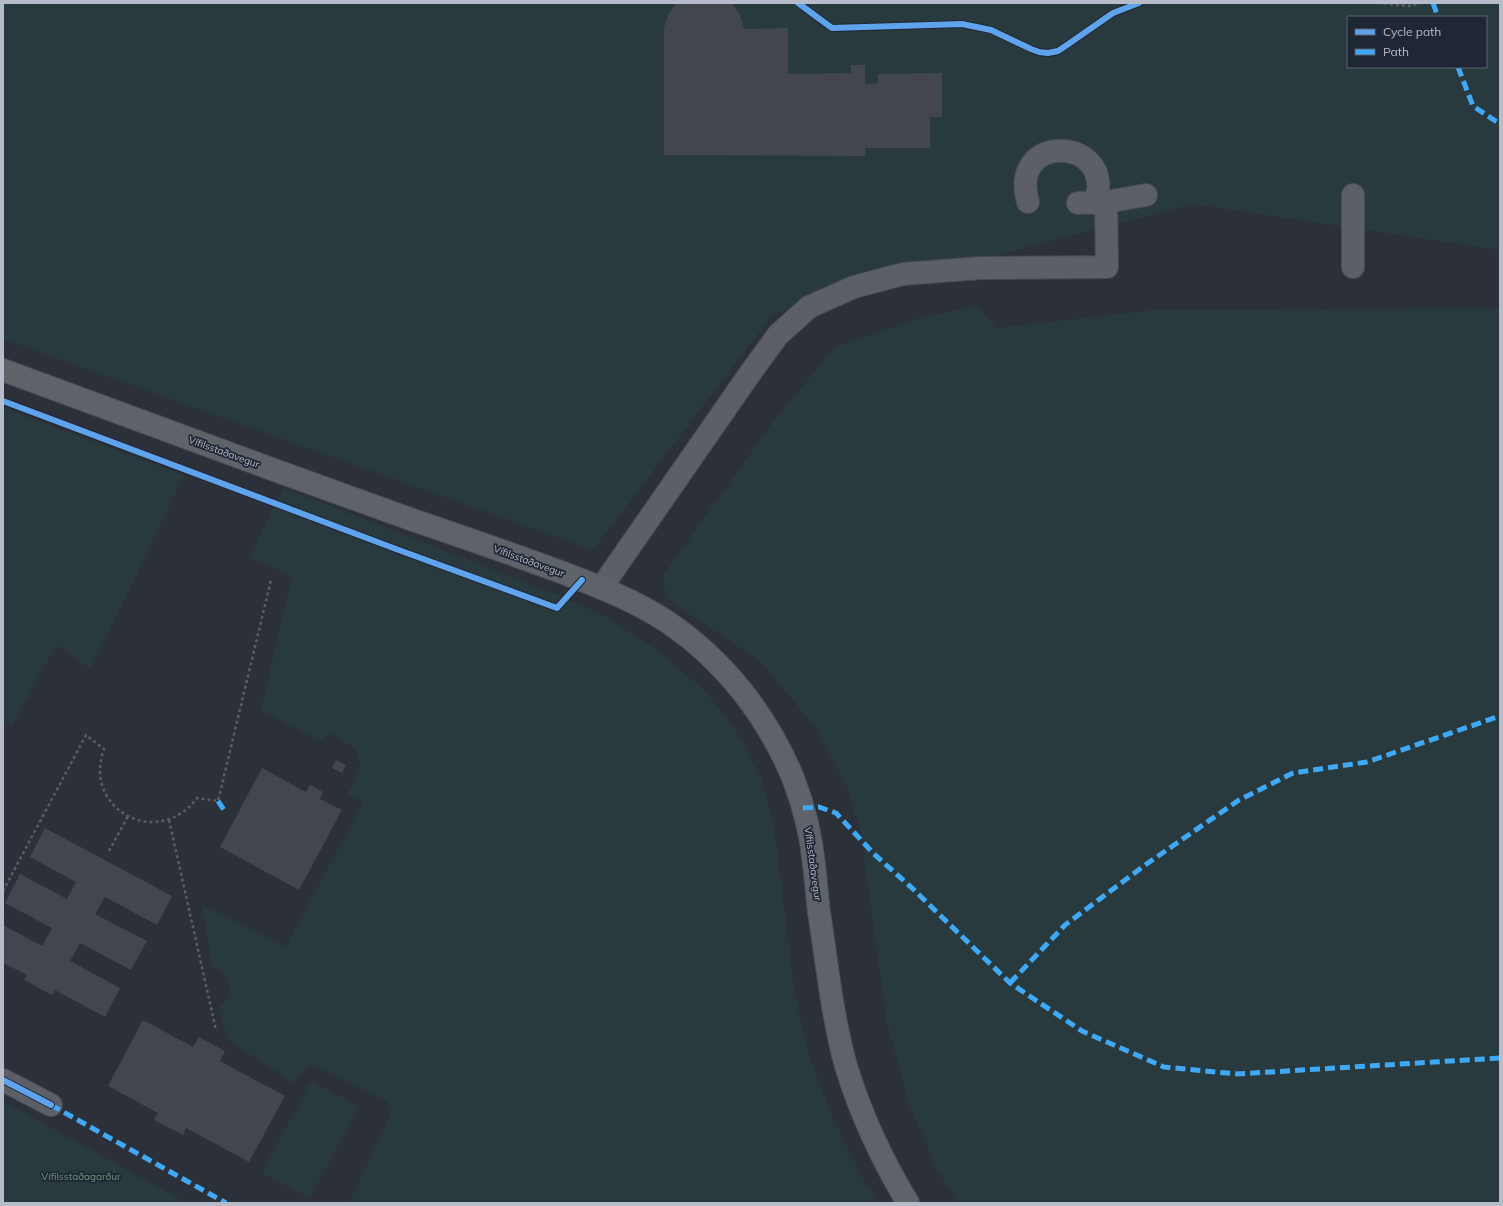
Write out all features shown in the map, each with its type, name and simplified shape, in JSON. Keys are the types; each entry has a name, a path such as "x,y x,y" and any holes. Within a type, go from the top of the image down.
{"main road":[{"name":"Vífilsstaðavegur","path":"3,370 247,461 536,563 602,588 635,603 660,618 695,643 722,668 746,695 766,725 781,752 793,780 803,808 810,835 816,892 836,1019 846,1064 859,1106 875,1145 908,1203"}],"street":[{"path":"602,588 778,335 809,307 854,287 904,274 981,268 1107,267 1093,202 1098,190 1097,179 1092,167 1084,158 1073,152 1061,150 1049,152 1038,158 1030,167 1025,178 1024,190 1028,202"},
{"path":"1093,202 1146,194"},
{"path":"1353,195 1353,267"},
{"path":"3,1080 51,1105"}],"path":[{"path":"1378,3 1409,6 1421,3"},
{"path":"3,891 86,735 104,749 100,763 102,784 111,803 128,816 148,822 169,820 182,814 197,798 218,801 270,580"},
{"path":"109,851 128,816"},
{"path":"169,820 216,1030"}],"green space":[{"path":"3,3 1500,3 1500,250 1193,204 773,314 593,550 3,339"},
{"path":"978,306 996,328 1155,310 1500,308 1500,1203 957,1203 934,1163 908,1101 887,1022 861,834 848,789 817,729 759,660 670,601 664,587 664,574 776,418 835,347 926,316"},
{"path":"3,408 184,475 91,669 56,645 12,726 3,720"},
{"path":"284,488 568,599 608,618 657,650 703,689 732,724 760,775 774,826 794,989 809,1055 831,1114 862,1177 877,1203 349,1203 391,1114 386,1100 310,1064 294,1083 228,1040 219,1007 228,997 230,991 229,985 224,974 212,967 202,905 286,947 363,802 347,794 361,768 355,748 328,733 321,742 261,710 292,576 249,557"},
{"path":"311,1081 359,1106 310,1198 262,1173"},
{"name":"Vífilsstaðagarður","path":"3,1101 187,1203 3,1203"}],"building":[{"path":"676,3 732,3 741,17 744,29 788,28 788,74 851,73 851,65 865,65 865,84 878,83 878,74 942,73 942,117 930,117 930,148 865,148 865,156 664,155 664,28 667,17"},
{"path":"336,760 346,765 342,773 332,768"},
{"path":"262,768 306,792 310,785 323,792 320,799 342,810 299,890 220,847"},
{"path":"45,828 172,896 157,925 105,897 95,914 147,941 131,970 80,943 70,961 120,988 105,1017 55,990 52,995 24,980 27,975 3,963 3,925 42,946 52,928 5,903 20,874 67,899 76,882 30,857"},
{"path":"143,1020 193,1047 199,1037 225,1051 220,1061 285,1096 249,1162 186,1128 183,1135 154,1120 158,1113 108,1086"}],"marked path":[{"path":"1433,3 1438,16"},
{"path":"1458,68 1473,106 1500,124"},
{"path":"1010,983 1065,925 1148,863 1239,800 1293,773 1367,762 1500,716"},
{"path":"218,801 224,810"},
{"path":"803,808 819,807 836,813 874,854 912,888 1010,983 1082,1031 1164,1067 1237,1074 1500,1058"},
{"path":"51,1105 226,1203"}],"cycle path":[{"path":"798,3 832,28 962,24 991,30 1031,49 1048,53 1058,51 1113,13 1139,3"},
{"path":"3,401 557,608 582,580"},
{"path":"3,1080 51,1105"}]}
